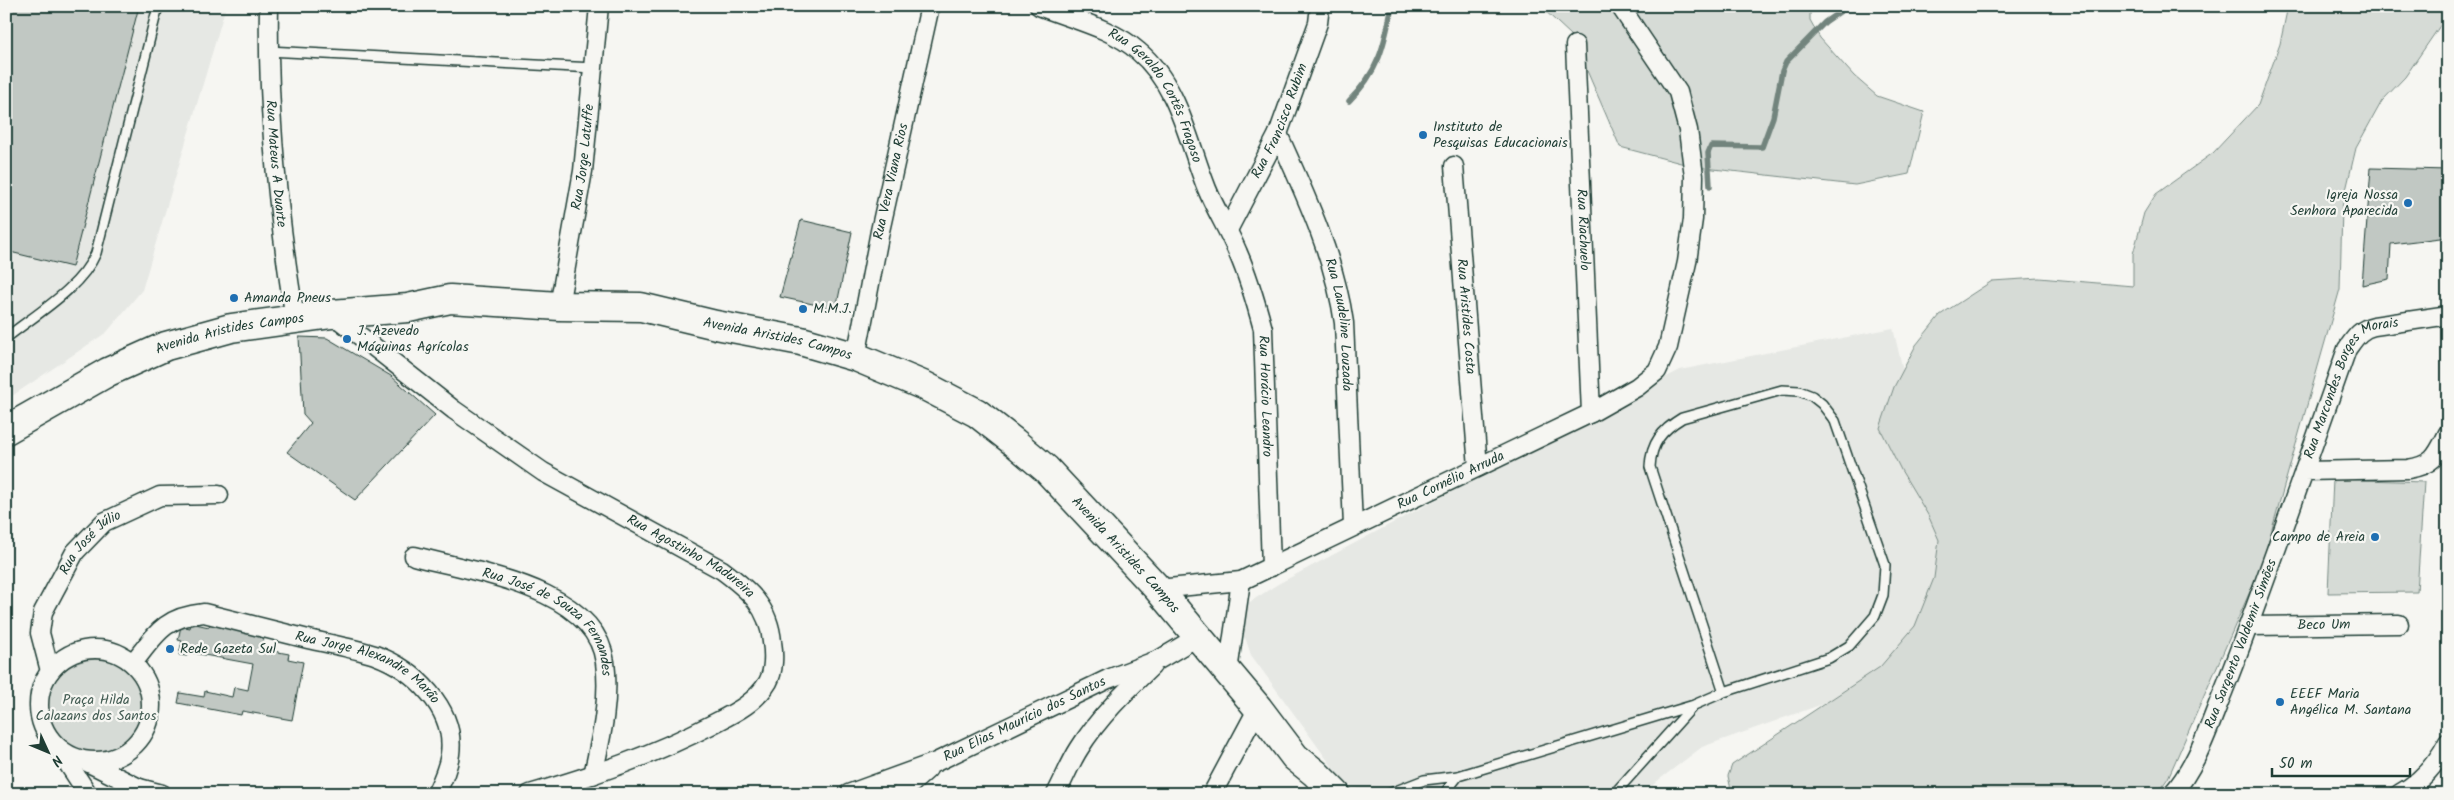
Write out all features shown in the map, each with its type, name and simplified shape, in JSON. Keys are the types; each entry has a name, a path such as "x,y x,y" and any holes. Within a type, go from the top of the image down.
{"highway":[{"name":"Avenida Aristides Campos","path":"6,430 108,372 166,346 231,328 332,314 408,308 450,299 559,306 641,307 716,325 801,341 856,357 925,386 977,413 1046,469 1158,588 1258,708 1295,757 1315,772 1336,794"},
{"name":"Avenida Aristides Campos","path":"6,448 42,419 108,372"},
{"name":"Avenida Aristides Campos","path":"1295,757 1308,794"}],"street":[{"name":"Rua Mateus A Duarte","path":"269,6 268,51 274,162 285,260 295,319"},
{"name":"Rua Jorge Latuffe","path":"559,306 583,171 600,6"},
{"name":"Rua Vera Viana Rios","path":"856,357 880,231 930,6"},
{"name":"Rua Geraldo Cortês Fragoso","path":"1038,6 1111,34 1138,51 1155,71 1182,118 1207,189 1228,230"},
{"name":"Rua Francisco Rubim","path":"1228,230 1278,134 1318,23 1320,6"},
{"name":"Rua Cornélio Arruda","path":"1158,588 1241,581 1591,413 1637,387 1657,371 1668,348 1687,262 1694,176 1688,130 1678,92 1620,6"},
{"name":"Rua Riachuelo","path":"1575,46 1591,413"},
{"name":"Rua Laudeline Louzada","path":"1278,134 1306,198 1340,294 1344,323 1353,526"},
{"name":"Rua Aristídes Costa","path":"1454,166 1478,467"},
{"name":"Rua Horácio Leandro","path":"1228,230 1254,295 1263,329 1271,567"},
{"name":"Rua Agostinho Madureira","path":"332,314 454,410 542,472 722,570 743,586 760,605 771,624 774,657 769,681 756,698 738,710 667,748 593,775 530,794"},
{"name":"Rua Marcondes Borges Morais","path":"2304,470 2347,349 2357,334 2366,328 2374,326 2442,316"},
{"path":"2304,470 2408,469 2424,467 2436,457 2448,433"},
{"name":"Rua Sargento Valdemir Simões","path":"2172,794 2179,786 2200,749 2249,626 2304,470"},
{"name":"Rua José Júlio","path":"50,671 40,632 43,612 75,552 104,522 160,496 219,495"},
{"name":"Rua José de Souza Fernandes","path":"414,556 530,587 554,597 576,613 593,632 604,660 606,686 606,710 593,775"},
{"path":"1228,671 1241,581"},
{"name":"Rua Jorge Alexandre Marão","path":"133,663 155,635 169,622 183,615 204,613 375,656 409,674 426,688 441,711 449,732 450,753 446,772 436,794"},
{"name":"Beco Um","path":"2249,626 2399,624"},
{"name":"Rua Elias Maurício dos Santos","path":"848,794 936,762 1108,679 1160,659 1199,636"},
{"path":"82,760 103,761 123,754 139,740 148,721 151,700 145,680 133,663 115,652 98,649 80,651 63,658 50,671 41,689 39,710 44,730 88,794"},
{"path":"1056,794 1079,749 1099,722 1126,690 1160,659"},
{"path":"1212,794 1258,708"},
{"path":"2399,794 2425,774 2441,755 2448,742"},
{"path":"57,747 135,791 162,794"},
{"path":"900,794 936,762"}],"lane":[{"path":"6,338 75,283 89,268 96,253 158,6"},
{"path":"268,51 594,68"},
{"path":"1388,794 1424,780 1458,776 1694,705 1724,692 1777,676 1836,654 1849,646 1875,616 1884,595 1885,565 1835,421 1822,404 1812,396 1799,390 1782,390 1682,418 1668,426 1651,451 1650,466 1724,692"},
{"path":"1614,794 1694,705"},
{"path":"1444,794 1458,776"}],"shaded area":[{"path":"6,6 226,6 142,290 107,332 6,400"},
{"path":"1893,328 1958,604 1931,643 1837,699 1702,747 1656,782 1645,794 1368,794 1347,784 1334,769 1251,655 1246,640 1238,627 1245,605 1278,584 1680,370"}],"green space":[{"path":"1537,6 1810,6 1810,20 1820,38 1854,76 1877,96 1924,112 1909,174 1855,185 1696,167 1620,147 1572,36 1541,7"},
{"path":"2288,6 2448,6 2448,14 2405,77 2382,101 2356,148 2342,207 2340,289 2262,564 2168,778 2157,794 1732,794 1728,776 1732,765 1880,667 1915,626 1934,578 1939,540 1928,515 1901,470 1880,428 1894,387 1916,345 1940,315 1992,281 2039,278 2133,286 2133,254 2144,213 2156,194 2213,153 2258,105 2280,44"},
{"name":"Campo de Areia","path":"2333,479 2424,482 2417,592 2328,593"},
{"name":"Praça Hilda Calazans dos Santos","path":"96,659 106,660 123,667 137,681 144,698 144,718 137,735 123,749 106,756 96,757 86,756 69,749 55,735 48,718 47,708 48,698 55,681 69,667 86,660"}],"building":[{"path":"6,6 139,6 72,267 6,251"},
{"name":"Igreja Nossa Senhora Aparecida","path":"2371,168 2448,170 2448,237 2391,244 2389,279 2362,285"},
{"path":"801,220 852,232 836,309 780,297"},
{"path":"299,337 327,338 391,376 435,415 355,500 287,452 311,423 303,414"},
{"path":"210,622 265,633 262,649 289,654 288,659 303,662 292,720 242,711 241,715 178,703 180,693 204,697 205,691 232,697 234,687 248,690 253,664 188,652 187,656 179,655 182,641 178,640 181,626 190,628 191,623 209,627"}],"waterway":[{"path":"1349,101 1374,69 1379,58 1392,6"},
{"path":"1710,186 1708,153 1711,146 1762,147 1773,117 1782,71 1786,62 1825,22 1848,6"}],"place":[{"name":"Instituto de Pesquisas Educacionais","path":"1423,135"},
{"name":"Igreja Nossa Senhora Aparecida","path":"2408,203"},
{"name":"Amanda Pneus","path":"234,298"},
{"name":"M.M.J.","path":"803,309"},
{"name":"J. Azevedo Máquinas Agrícolas","path":"347,339"},
{"name":"Campo de Areia","path":"2375,537"},
{"name":"Rede Gazeta Sul","path":"170,649"},
{"name":"EEEF Maria Angélica M. Santana","path":"2280,702"}]}
